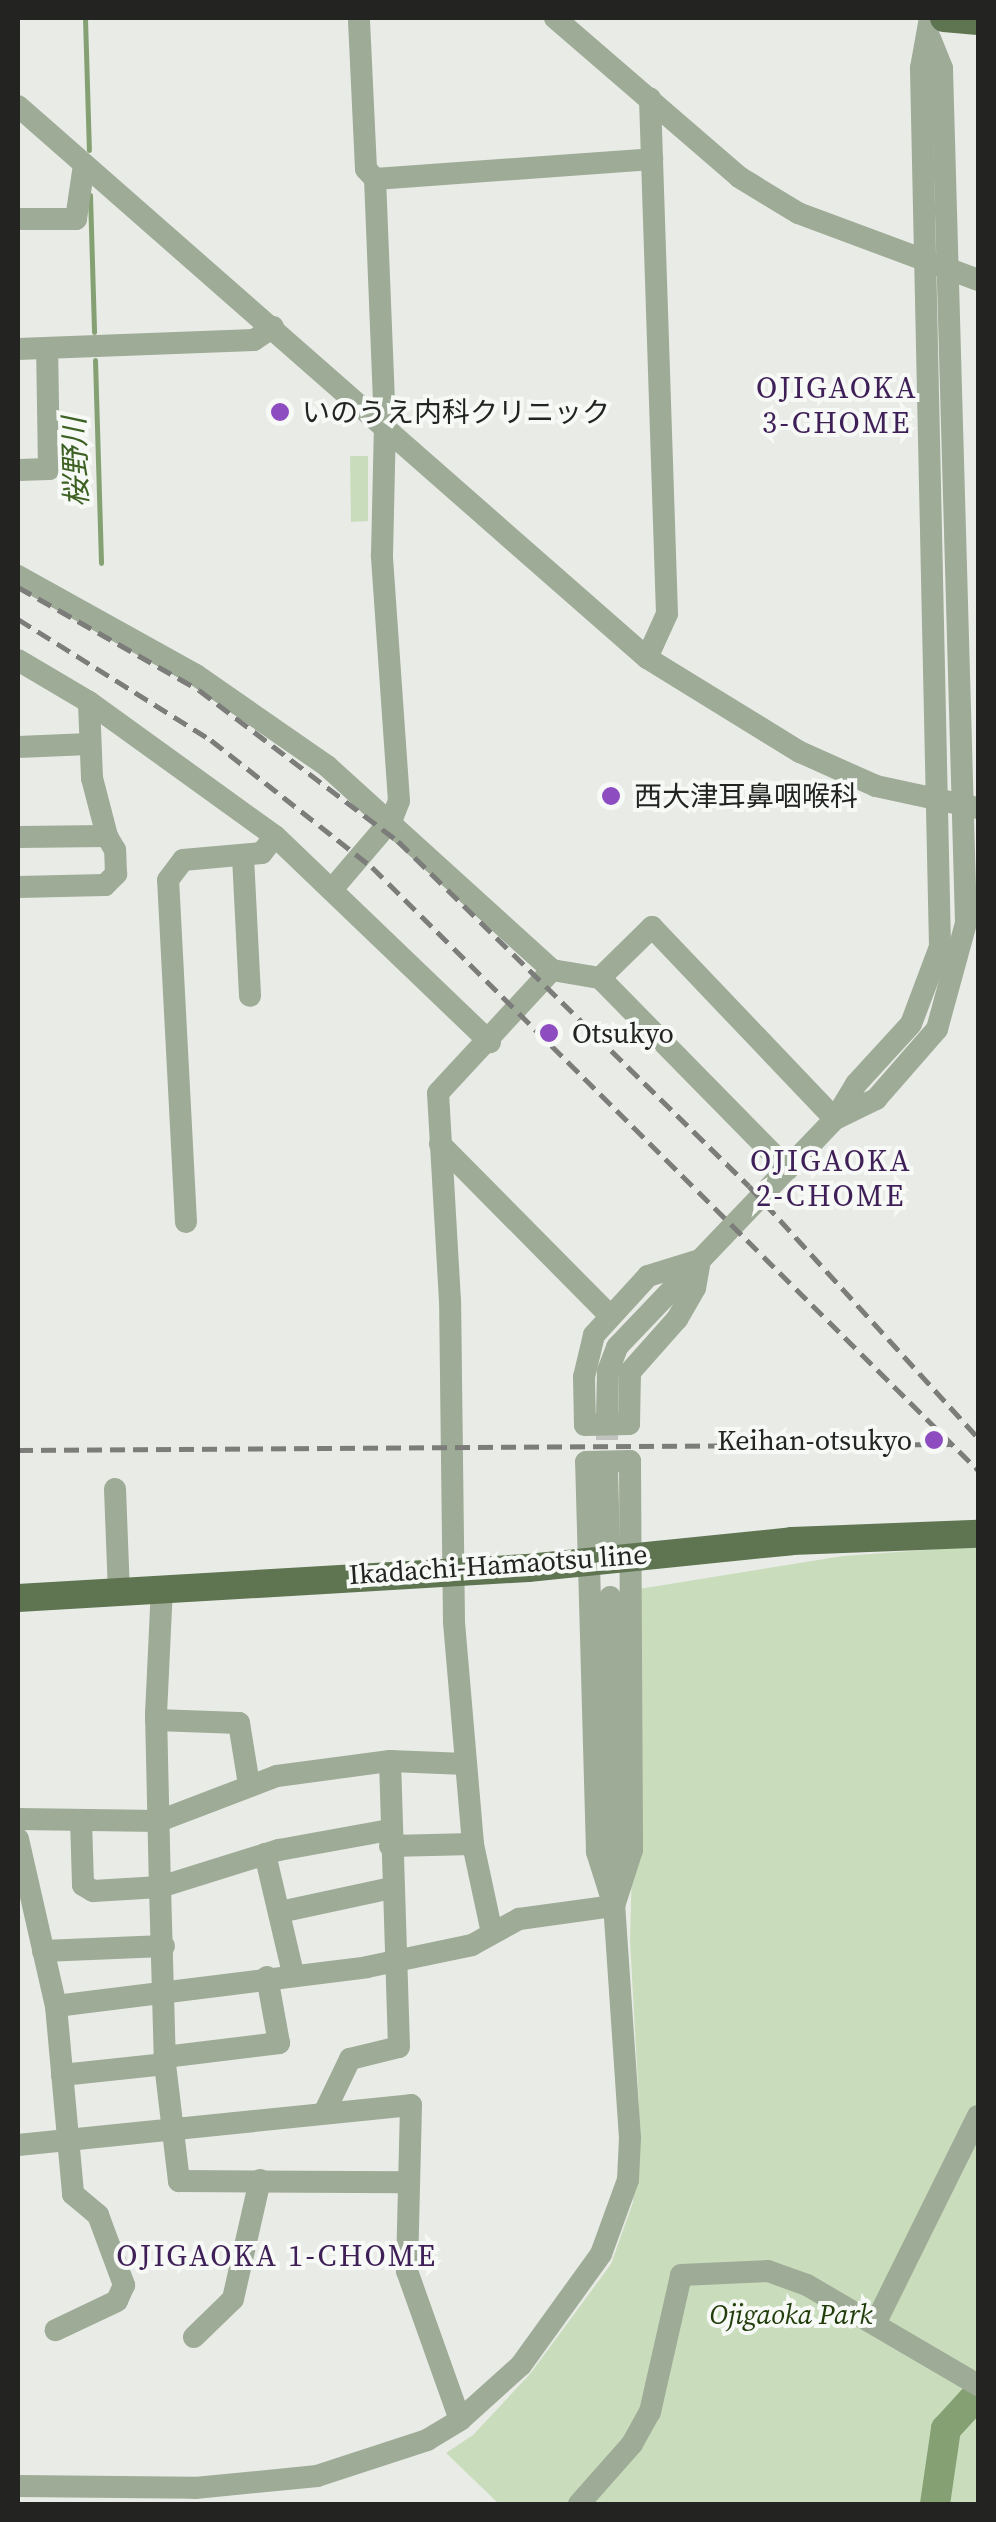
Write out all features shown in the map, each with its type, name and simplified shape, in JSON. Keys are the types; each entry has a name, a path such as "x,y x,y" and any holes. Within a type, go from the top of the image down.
{"main road":[{"path":"934,24 978,21"},
{"name":"Ikadachi-Hamaotsu line","path":"18,1598 978,1534"}],"street":[{"path":"334,888 392,819 399,801 382,555 386,427 375,178 366,169 359,18"},
{"path":"555,18 739,177 798,213 978,280"},
{"path":"607,1418 608,1371 617,1347 835,1119 856,1084 911,1024 940,948 935,266 942,68 934,24"},
{"path":"647,658 667,614 650,98"},
{"path":"18,106 647,658 800,752 876,786 972,807"},
{"path":"375,178 652,158"},
{"path":"18,219 76,218 84,165"},
{"path":"835,1119 876,1098 937,1029 966,923 972,807 935,266"},
{"path":"18,348 254,340 272,326"},
{"path":"18,470 49,469 47,348"},
{"path":"18,576 196,674 392,819 552,970 600,978 788,1168"},
{"path":"18,660 89,702 275,836 334,888 490,1042"},
{"path":"18,887 106,885 116,874 115,850 106,836 89,744 89,702"},
{"path":"18,746 89,744"},
{"path":"18,837 106,836"},
{"path":"186,1222 168,880 184,860 262,853 275,836"},
{"path":"243,857 250,996"},
{"path":"600,978 652,927 835,1119"},
{"path":"492,1934 473,1844 453,1568 450,1301 438,1092 490,1042 552,970"},
{"path":"440,1144 609,1315"},
{"path":"700,1260 695,1288 677,1319 630,1372 629,1424 585,1424 586,1358 609,1315 648,1276 700,1260"},
{"path":"607,1470 609,1556 632,1850 614,1906"},
{"path":"115,1489 119,1590"},
{"path":"609,1556 598,1852 614,1906"},
{"path":"162,1588 156,1720 160,1888 167,1992 165,2060 179,2181 407,2182"},
{"path":"18,2486 195,2488 317,2476 427,2440 460,2420 521,2365 602,2254 628,2180 630,2138 614,1906 610,1597"},
{"path":"156,1720 240,1723 249,1784"},
{"path":"18,1819 159,1821 249,1784 390,1761 466,1764"},
{"path":"325,2111 350,2059 399,2047 400,1960 391,1888 390,1761"},
{"path":"82,1820 83,1885 93,1891 160,1888 265,1854 390,1838 473,1844"},
{"path":"18,1839 56,2006 73,2194 98,2215 124,2284 117,2301 56,2330"},
{"path":"265,1854 293,1973"},
{"path":"280,1912 391,1888"},
{"path":"56,2006 400,1960 472,1945 519,1919 614,1906"},
{"path":"43,1951 164,1946"},
{"path":"62,2074 278,2043 267,1977"},
{"path":"18,2145 325,2111 411,2106 407,2271 460,2420"},
{"path":"874,2324 978,2116"},
{"path":"194,2336 233,2299 260,2180"},
{"path":"579,2504 632,2444 650,2412 681,2275 768,2271 874,2324 972,2382"}],"green space":[{"path":"350,456 368,456 368,521 351,522"},
{"name":"Ojigaoka Park","path":"978,1546 978,2504 499,2504 446,2453 473,2435 530,2374 611,2264 633,2202 639,2104 630,1941 639,1589 843,1556"}],"waterway":[{"name":"桜野川","path":"85,18 89,150"},
{"name":"桜野川","path":"90,195 94,332"},
{"name":"桜野川","path":"95,360 101,563"},
{"path":"935,2504 946,2429 978,2394"}],"tunnel":[{"path":"607,1418 607,1470"}],"railway":[{"path":"18,587 199,690 398,841 749,1186 978,1438"},
{"path":"18,619 211,740 372,867 978,1470"},
{"path":"18,1450 959,1444"}],"place":[{"name":"いのうえ内科クリニック","path":"280,412"},
{"name":"西大津耳鼻咽喉科","path":"611,796"},
{"name":"Otsukyo","path":"549,1033"},
{"name":"Keihan-otsukyo","path":"934,1440"}],"district":[{"name":"OJIGAOKA 3-CHOME","path":"837,405"},
{"name":"OJIGAOKA 2-CHOME","path":"831,1178"},
{"name":"OJIGAOKA 1-CHOME","path":"277,2256"}]}
